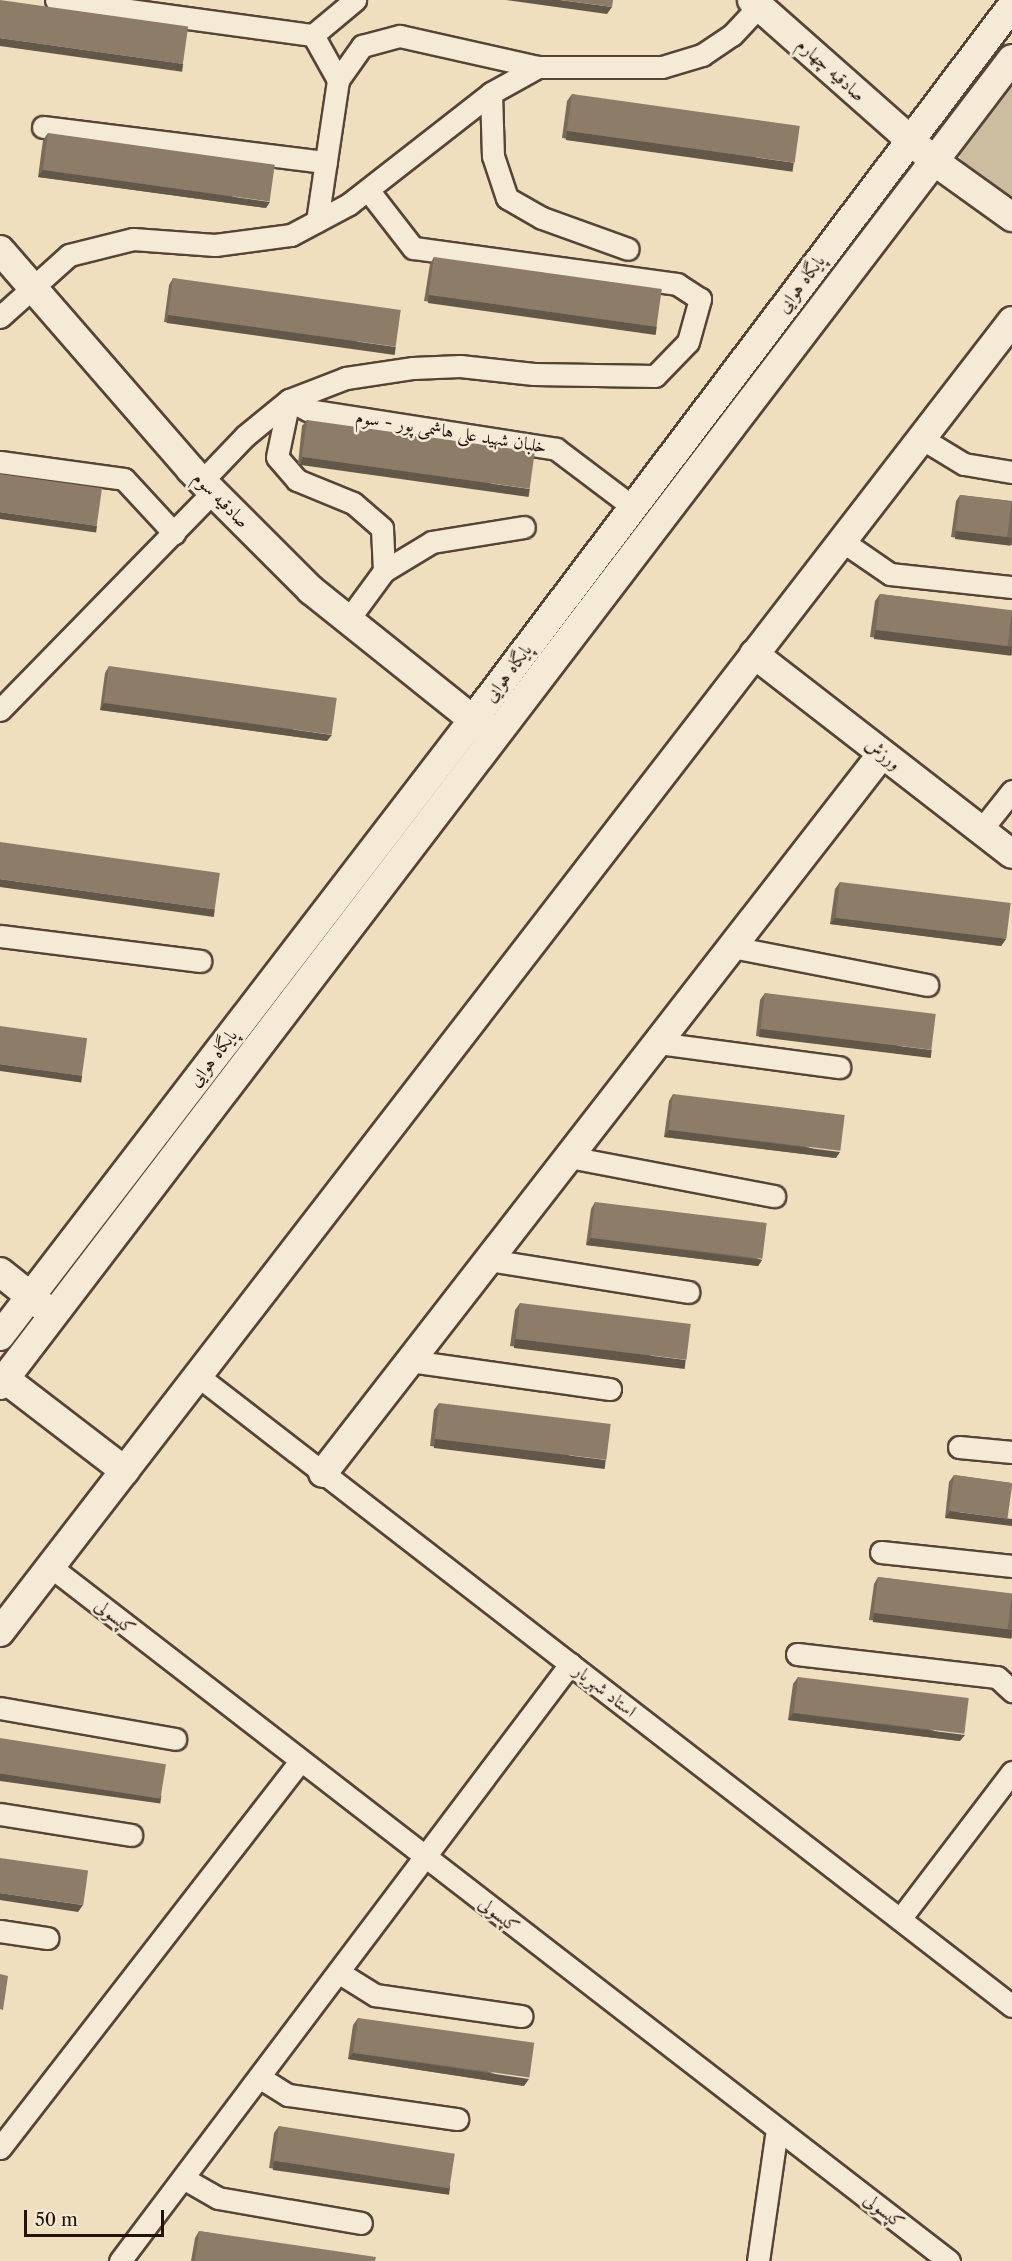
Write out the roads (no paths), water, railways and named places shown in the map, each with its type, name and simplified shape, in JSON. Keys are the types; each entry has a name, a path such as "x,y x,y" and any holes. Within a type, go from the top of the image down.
{"street":[{"path":"56,0 314,35 355,0"},
{"path":"317,221 338,80 362,46 400,36 538,67 662,68 702,55 732,35 755,3"},
{"name":"صادقیه چهارم","path":"755,3 934,161 1012,217"},
{"name":"پایگاه هوایی","path":"0,1336 472,720 1012,6"},
{"path":"314,35 338,80"},
{"name":"پایگاه هوایی","path":"2,1382 1012,59"},
{"path":"0,316 69,255 133,239 215,245 291,235 368,190 490,93 538,67"},
{"path":"490,93 493,156 507,198 542,218 628,249"},
{"path":"43,127 326,162"},
{"path":"0,710 174,533 245,435 289,400 346,378 412,368 460,366 534,374 654,376 688,342 700,299 677,284 413,248 368,190"},
{"name":"صادقیه سوم","path":"0,250 208,487 311,590 495,738"},
{"path":"0,1632 921,438 1009,330"},
{"path":"289,400 277,457 297,480 353,503 382,528 384,571"},
{"name":"خلبان شهید علی هاشمی پور - سوم","path":"289,400 308,410 556,449 633,507"},
{"path":"921,438 964,464 1012,472"},
{"path":"0,462 124,479 174,533"},
{"path":"348,620 384,571 432,542 524,527"},
{"path":"842,541 891,574 1012,587"},
{"name":"ورزش","path":"754,654 1012,854"},
{"path":"323,1473 882,753"},
{"path":"981,830 1012,791"},
{"path":"0,936 200,961"},
{"path":"732,947 927,985"},
{"path":"658,1043 839,1067"},
{"path":"569,1157 774,1196"},
{"path":"489,1260 687,1292"},
{"path":"0,1272 53,1315"},
{"path":"410,1361 610,1389"},
{"name":"استاد شهریار","path":"198,1376 1012,2006"},
{"path":"2,1382 125,1470"},
{"path":"959,1447 1012,1452"},
{"path":"882,1552 1012,1566"},
{"name":"کپسولی","path":"51,1567 299,1762 949,2261"},
{"path":"797,1654 997,1677 1012,1691"},
{"path":"120,2261 570,1664"},
{"path":"0,1707 175,1739"},
{"path":"0,2148 299,1762"},
{"path":"900,1919 1012,1772"},
{"path":"0,1814 131,1834"},
{"path":"0,1931 47,1938"},
{"path":"338,1972 375,1995 521,2016"},
{"path":"259,2077 288,2095 457,2119"},
{"path":"758,2261 777,2129"},
{"path":"183,2178 218,2198 361,2223"}]}
